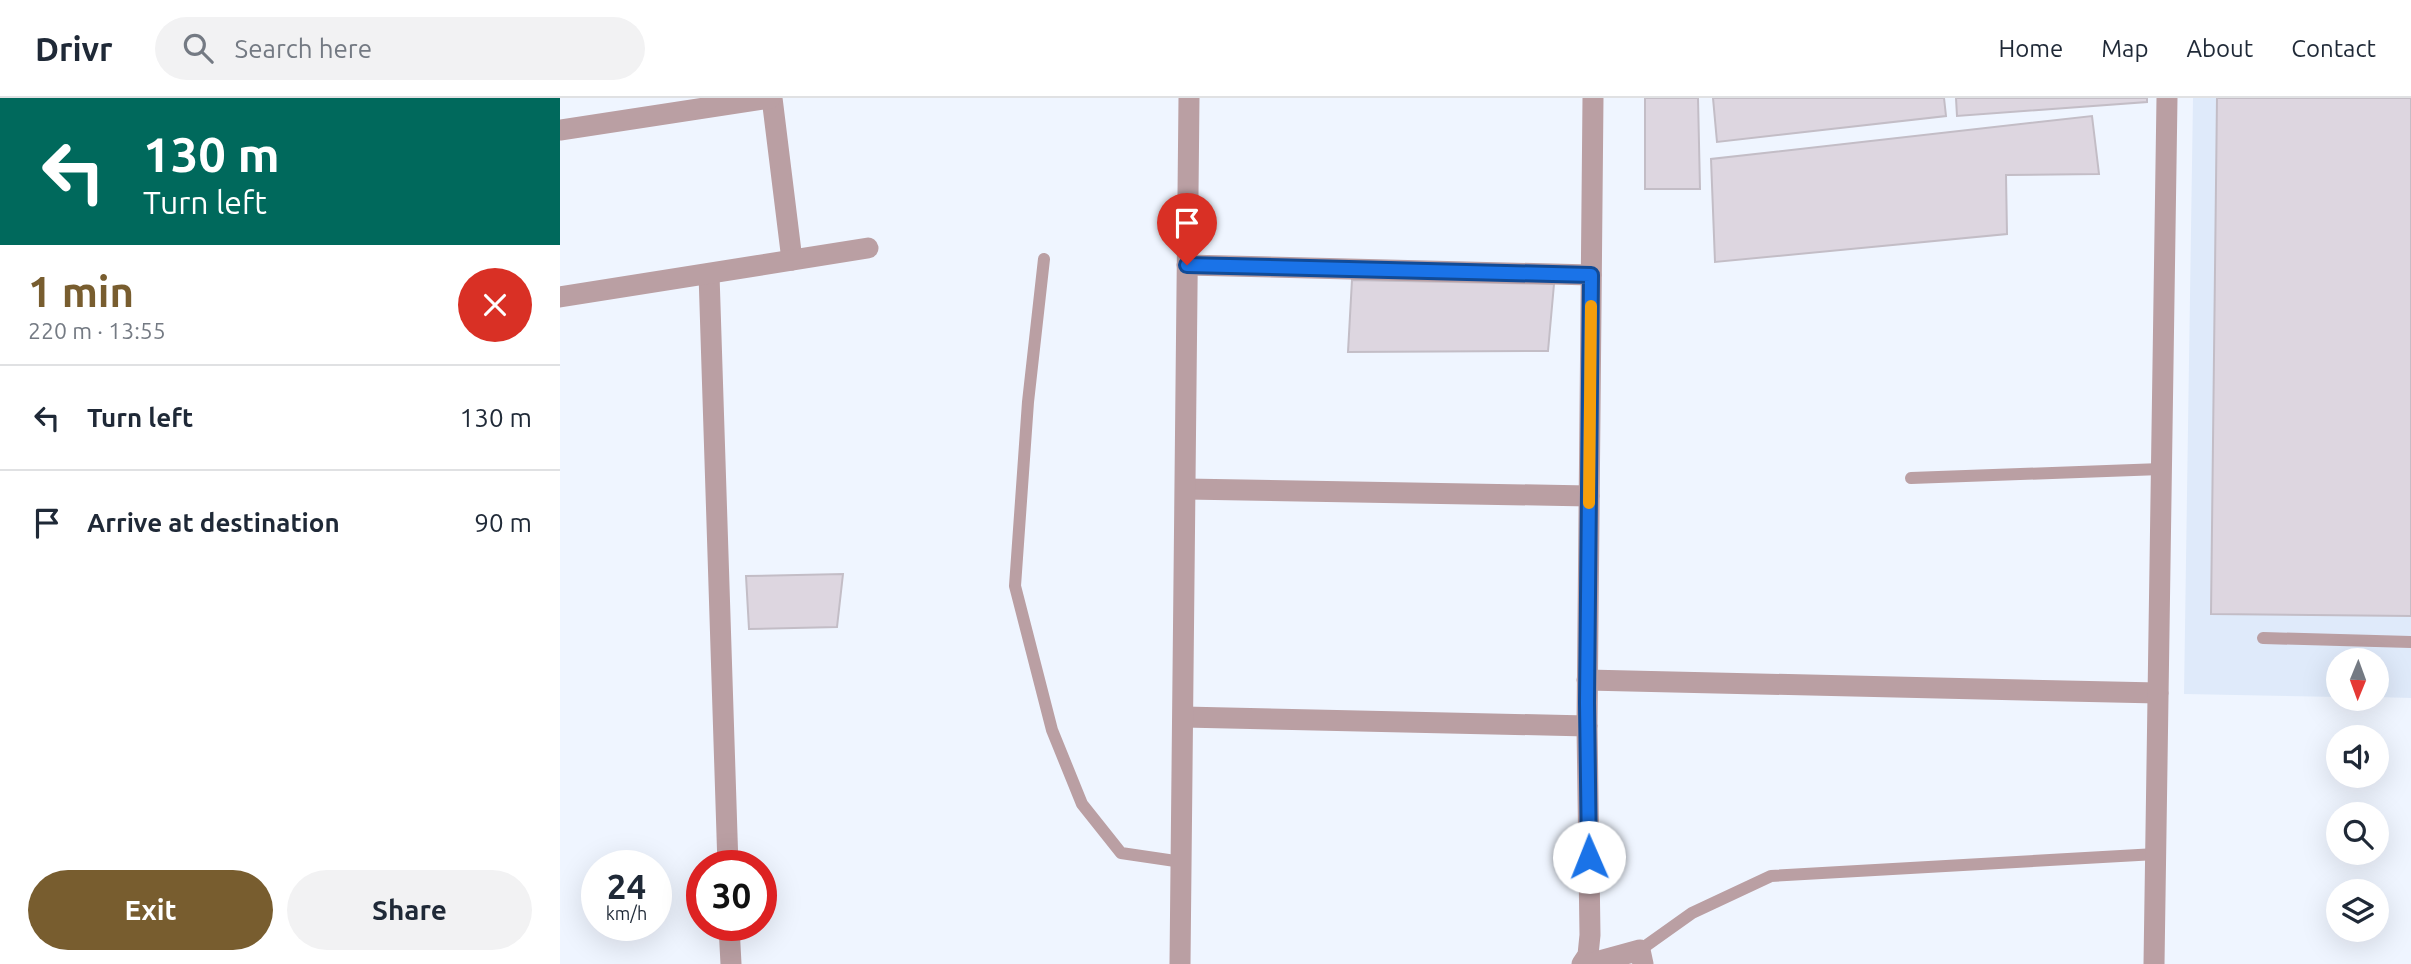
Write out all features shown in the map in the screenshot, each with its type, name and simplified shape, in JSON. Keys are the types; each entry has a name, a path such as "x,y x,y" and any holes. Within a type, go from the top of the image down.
{"street":[{"path":"560,130 771,98 792,260"},
{"path":"1180,964 1189,98"},
{"path":"1582,964 1588,955 1590,935 1587,680 1593,98"},
{"path":"2154,964 2167,98"},
{"path":"560,298 868,248"},
{"path":"1187,265 1591,275"},
{"path":"709,274 727,850"},
{"path":"1186,489 1589,496"},
{"path":"1587,680 2158,694"},
{"path":"1184,717 1587,726"},
{"path":"730,941 731,964"},
{"path":"1590,964 1641,957"}],"lane":[{"path":"1044,259 1028,402 1015,586 1052,730 1082,804 1121,853 1182,862"},
{"path":"1911,478 2161,469"},
{"path":"2263,638 2411,642"},
{"path":"1641,957 1692,914 1771,876 2156,854"}],"shaded area":[{"path":"2193,98 2411,98 2411,698 2389,697 2389,648 2326,648 2326,697 2184,694"}],"building":[{"path":"1645,98 1698,98 1700,189 1645,189"},
{"path":"1713,98 1944,98 1946,116 1717,142"},
{"path":"1956,98 2147,98 2147,102 1957,116"},
{"path":"2217,98 2411,98 2411,616 2211,614"},
{"path":"2092,116 2099,174 2006,175 2007,234 1715,262 1711,159"},
{"path":"1352,280 1554,284 1548,351 1348,352"},
{"path":"843,574 837,627 749,629 746,576"}],"slow traffic":[{"path":"1589,503 1591,306"}],"route":[{"path":"1187,265 1591,275 1587,703 1589,857"}]}
